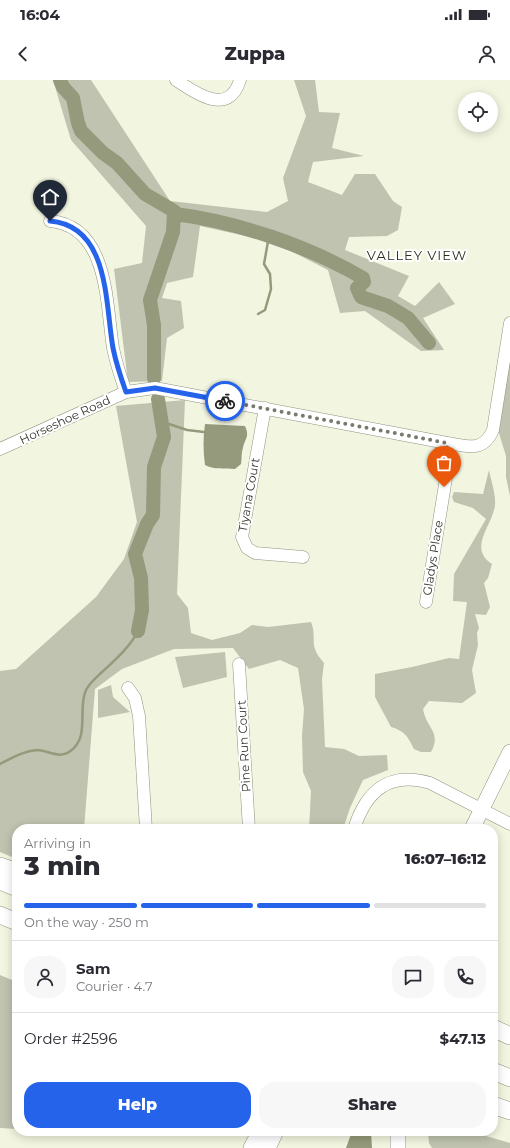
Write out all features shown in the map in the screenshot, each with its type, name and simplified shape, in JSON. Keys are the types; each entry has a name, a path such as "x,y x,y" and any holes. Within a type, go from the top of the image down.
{"highway":[{"path":"0,866 12,870"},
{"path":"0,881 12,886"},
{"path":"0,916 12,920"},
{"path":"498,1030 510,1036"},
{"path":"498,1073 510,1078"},
{"path":"498,1107 510,1111"},
{"path":"252,1148 258,1136"},
{"path":"267,1148 273,1136"}],"main road":[{"path":"474,824 510,752"},
{"path":"398,1136 398,1148"}],"street":[{"path":"176,80 200,96 218,100 233,93 240,80"},
{"path":"50,221 73,226 92,249 100,265 113,350 126,392"},
{"name":"Horseshoe Road","path":"0,449 126,392 155,388 447,443 470,446 484,444 490,438 493,430 510,322"},
{"name":"Tiyana Court","path":"265,408 242,537 247,548 255,553 303,556"},
{"name":"Gladys Place","path":"426,602 447,472 447,443"},
{"name":"Pine Run Court","path":"239,664 249,824"},
{"path":"128,688 135,698 139,716 146,824"},
{"path":"356,824 363,805 369,796 391,782 404,779 417,780 430,784 510,824"}],"shaded area":[{"path":"53,80 91,80 170,201 267,212 288,201 283,178 306,116 294,80 315,80 319,112 340,113 332,148 364,156 313,162 308,182 342,195 355,174 375,174 393,201 402,207 398,230 387,236 349,237 345,250 409,276 398,296 415,306 439,282 455,304 423,318 444,350 421,351 365,311 340,313 328,270 273,242 200,226 193,277 167,283 162,298 181,301 184,328 167,338 162,381 128,382 114,269 142,263 146,226 71,140"},
{"path":"510,352 510,496 506,477 506,456 498,430"},
{"path":"185,400 177,594 188,608 191,633 212,640 240,633 252,625 268,627 311,622 314,633 314,646 319,657 324,663 322,679 325,747 344,749 359,756 387,755 388,770 363,780 350,808 345,824 309,824 311,791 303,772 302,736 304,709 298,668 280,660 249,669 233,648 174,649 122,669 95,689 84,824 12,824 12,857 0,852 0,671 16,669 96,597 124,559 137,522 116,406"},
{"path":"205,424 245,426 247,435 242,450 241,464 235,469 215,468 205,465"},
{"path":"489,470 494,492 495,505 481,544 485,558 492,564 488,578 484,583 490,607 486,615 475,614 479,628 477,633 478,645 472,670 476,693 462,703 429,701 423,709 435,740 431,752 421,752 414,749 408,738 403,733 391,727 375,697 375,674 449,658 459,659 467,602 453,601 454,574 486,519 473,508 454,502 452,497 454,492 483,494"},
{"path":"225,652 227,677 183,688 175,657"},
{"path":"111,685 113,697 130,712 98,718 98,690"},
{"path":"0,975 12,980 12,1129 0,1128"},
{"path":"350,1136 371,1136 372,1148 346,1148"},
{"path":"428,1136 486,1136 510,1143 510,1148 432,1148 429,1143"}],"waterway":[{"path":"60,80 63,87 73,98 81,131 103,153 117,163 145,194 174,211 173,232 150,300 154,325 154,378"},
{"path":"175,214 248,229 296,246 342,266 363,278 364,282 357,288 361,297 388,306 408,318 429,343"},
{"path":"258,314 265,310 271,289 270,274 264,264 269,236"},
{"path":"138,631 142,610 141,578 135,554 147,524 153,515 154,467 164,437 158,399"},
{"path":"163,424 169,424 187,430 204,432"},
{"path":"0,764 27,752 41,750 61,755 69,752 76,746 82,731 83,706 86,690 93,680 127,648 138,631"}],"way so far":[{"path":"225,401 447,443 447,472 444,487"}],"district":[{"name":"VALLEY VIEW","path":"417,255"}],"route":[{"path":"50,221 73,226 92,249 100,265 104,278 113,350 126,392 155,388 225,401"}]}
